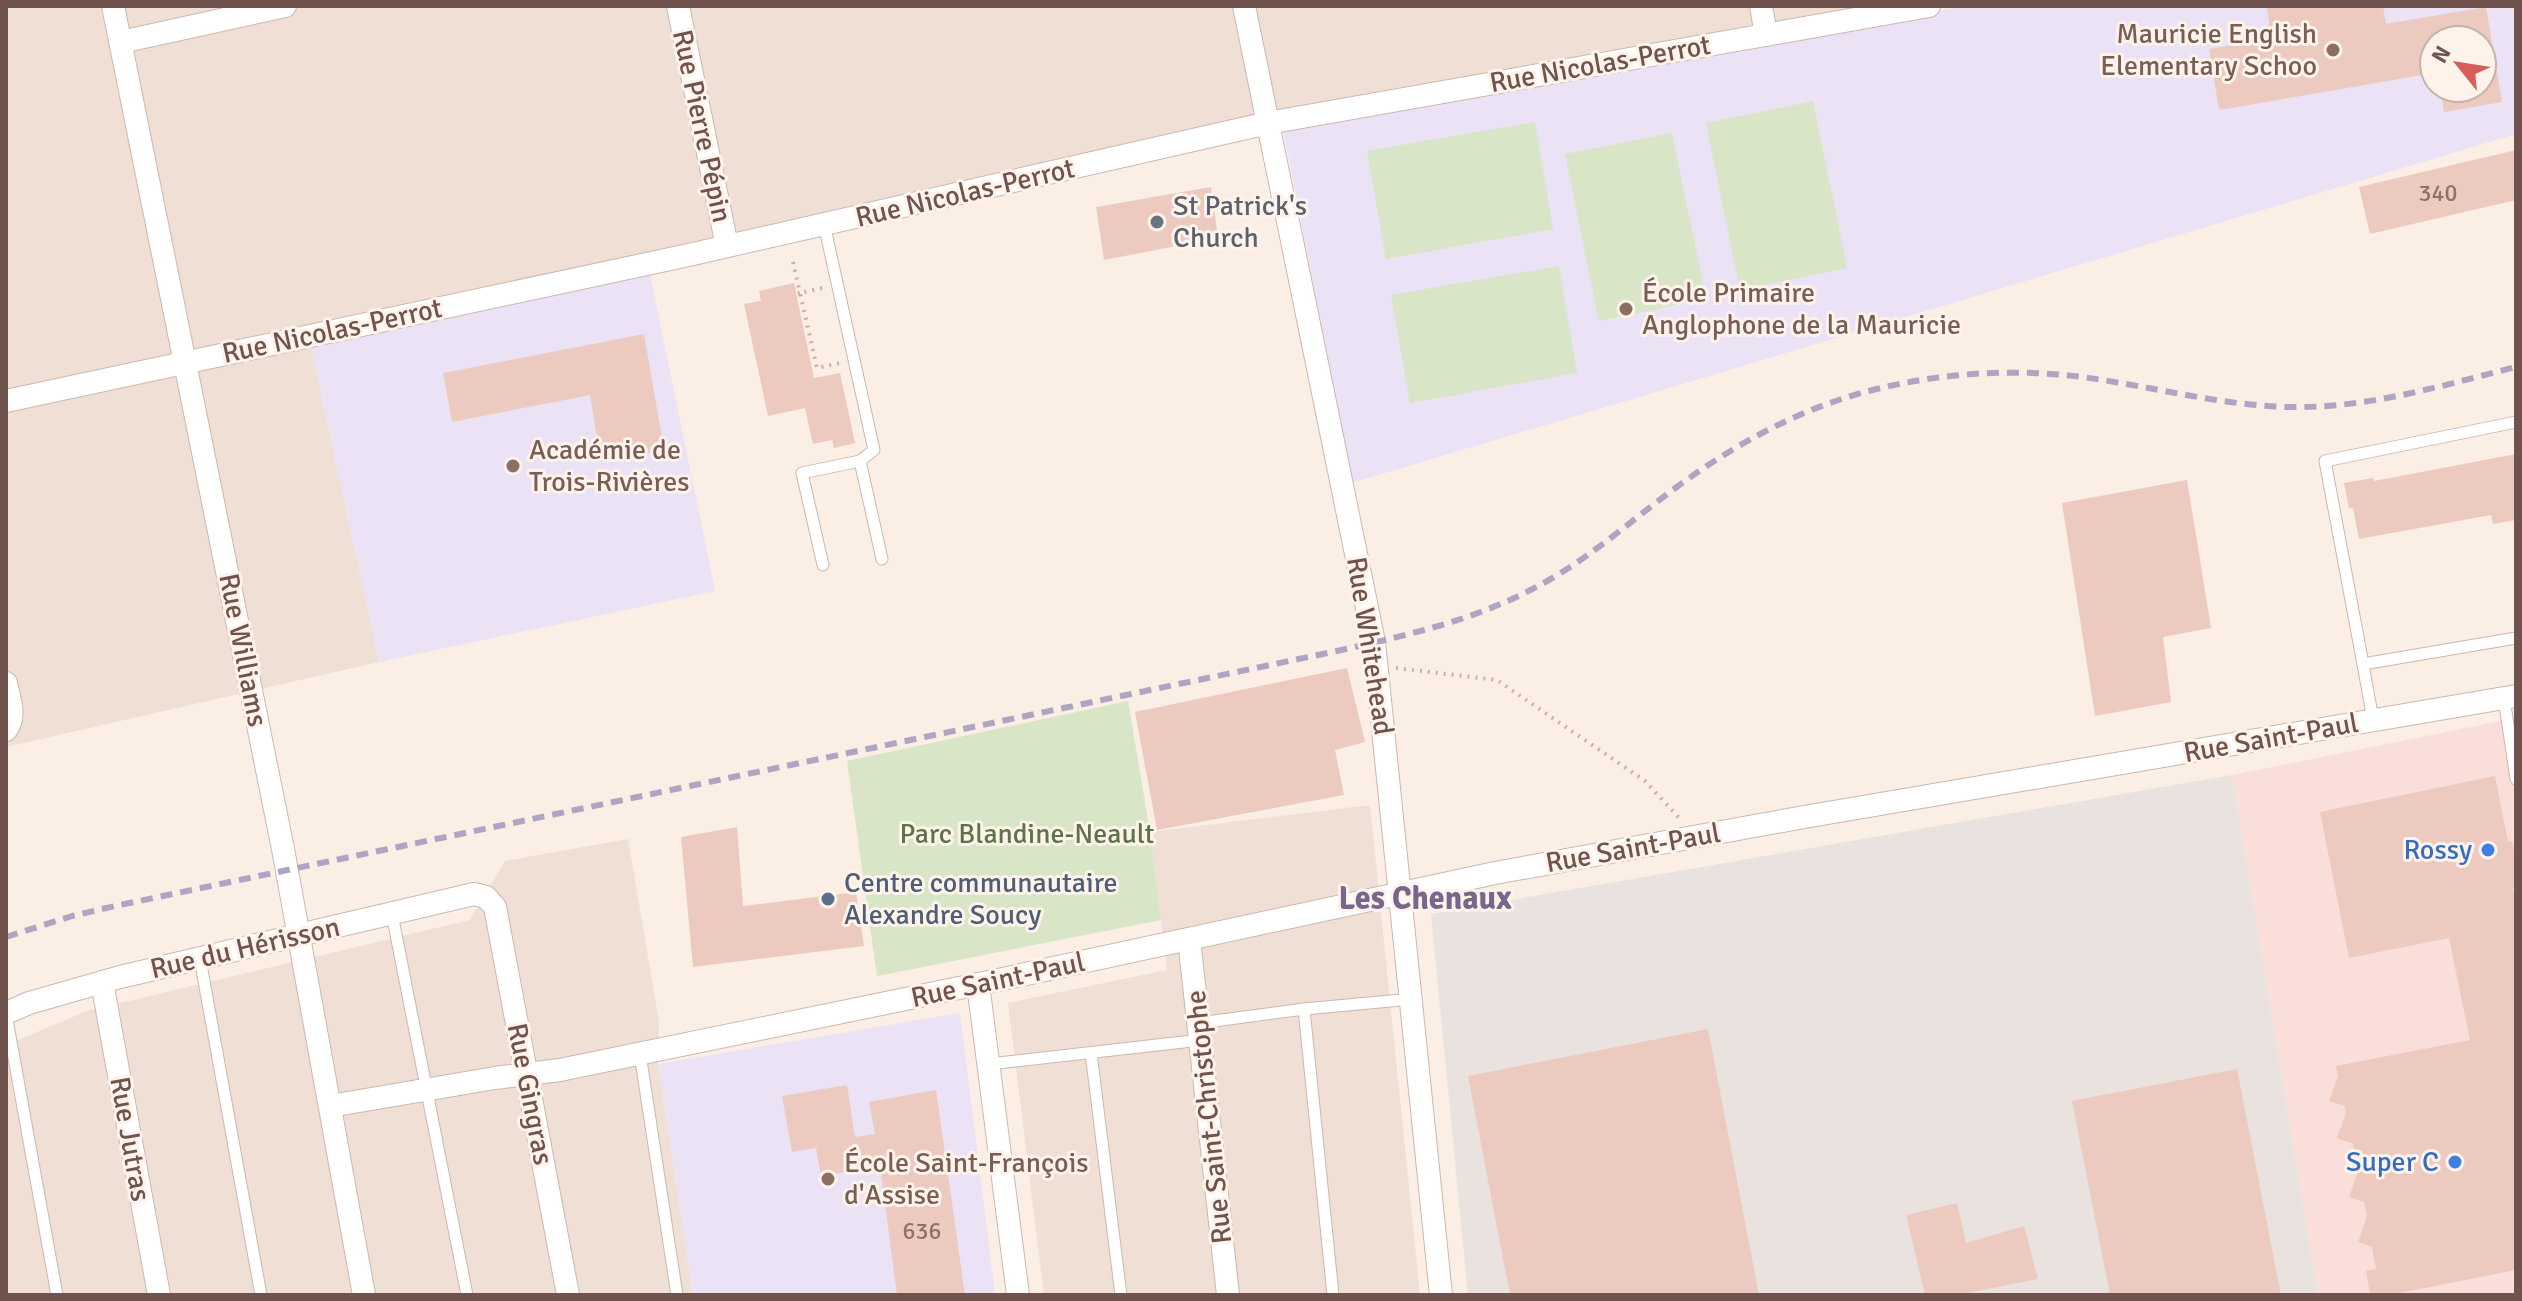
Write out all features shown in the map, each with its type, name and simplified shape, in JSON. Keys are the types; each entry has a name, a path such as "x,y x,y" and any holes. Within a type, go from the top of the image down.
{"street":[{"name":"Rue Williams","path":"113,6 299,936 364,1295"},
{"path":"121,42 285,6"},
{"name":"Rue Pierre Pépin","path":"678,6 727,246"},
{"name":"Rue Whitehead","path":"1244,6 1374,642 1441,1295"},
{"path":"1761,6 1766,35"},
{"name":"Rue Nicolas-Perrot","path":"6,401 727,246 1268,123 1929,6"},
{"path":"6,683 12,721 6,730"},
{"name":"Rue Saint-Paul","path":"330,1106 640,1054 1401,892 1697,837 2510,697"},
{"name":"Rue du Hérisson","path":"6,1013 29,1003 102,982 474,894 486,897"},
{"name":"Rue Gingras","path":"486,897 495,907 568,1295"},
{"name":"Rue Saint-Christophe","path":"1189,939 1228,1295"},
{"name":"Rue Jutras","path":"102,982 159,1295"},
{"path":"978,984 1018,1295"}],"lane":[{"path":"823,565 802,473 860,461 874,450 824,224"},
{"path":"2373,720 2325,461 2516,422"},
{"path":"860,461 882,559"},
{"path":"2363,664 2516,638"},
{"path":"2510,697 2516,779"},
{"path":"392,914 467,1295"},
{"path":"200,959 261,1295"},
{"path":"989,1064 1091,1053 1304,1009 1412,999"},
{"path":"1304,1009 1333,1295"},
{"path":"6,1013 57,1295"},
{"path":"1091,1053 1121,1295"},
{"path":"640,1054 677,1295"}],"path":[{"path":"793,262 817,368 845,362"},
{"path":"798,293 837,284"},
{"path":"1377,665 1497,680 1645,781 1697,837"}],"shaded area":[{"path":"6,6 1901,6 1266,121 310,342 379,662 6,747"},
{"name":"École Primaire Anglophone de la Mauricie","path":"1966,6 2516,6 2516,134 1352,483 1283,129"},
{"name":"Académie de Trois-Rivières","path":"649,269 715,591 379,662 310,342"},
{"path":"2516,718 2516,1295 2318,1295 2232,775"},
{"path":"2232,775 2318,1295 1468,1295 1431,914"},
{"path":"1370,805 1420,1295 1044,1295 1008,1003 1167,970 1150,832"},
{"path":"628,839 659,1022 658,1064 693,1295 6,1295 6,1045 87,1011 470,920 505,861"},
{"name":"École Saint-François d'Assise","path":"960,1013 995,1295 693,1295 658,1064"}],"green space":[{"path":"1813,101 1847,268 1740,290 1706,123"},
{"path":"1535,122 1553,229 1386,259 1367,151"},
{"path":"1672,133 1706,299 1599,321 1565,154"},
{"path":"1559,266 1577,373 1410,403 1391,295"},
{"name":"Parc Blandine-Neault","path":"1128,701 1161,920 877,976 847,761"}],"building":[{"path":"2383,6 2386,24 2486,7 2489,24 2418,24 2418,76 2219,110 2209,49 2271,38 2267,8"},
{"path":"2498,78 2502,102 2498,103"},
{"path":"2443,104 2490,104 2444,112"},
{"path":"2516,150 2516,200 2370,234 2359,187"},
{"name":"St Patrick's Church","path":"1211,187 1218,238 1104,260 1096,207"},
{"path":"794,283 814,378 840,373 855,443 834,448 832,440 813,444 805,408 768,416 744,304 761,301 759,291"},
{"path":"644,334 664,450 601,462 590,395 452,422 443,373"},
{"path":"2516,454 2516,520 2493,524 2491,515 2359,539 2344,483 2373,478 2374,481"},
{"path":"2187,480 2211,628 2163,637 2171,702 2095,716 2062,503"},
{"path":"1347,668 1365,742 1335,750 1344,795 1157,830 1135,712"},
{"path":"2495,776 2508,842 2512,841 2516,860 2516,888 2513,888 2516,905 2516,1270 2389,1295 2370,1295 2366,1271 2376,1269 2372,1247 2358,1242 2367,1216 2364,1202 2349,1197 2358,1172 2353,1144 2337,1138 2346,1114 2345,1106 2329,1101 2338,1077 2336,1066 2470,1040 2449,938 2349,958 2320,812"},
{"name":"Centre communautaire Alexandre Soucy","path":"737,827 743,906 856,892 864,946 693,967 681,837"},
{"path":"1708,1029 1759,1295 1510,1295 1468,1076"},
{"path":"2237,1069 2281,1295 2110,1295 2072,1101"},
{"path":"847,1085 855,1137 875,1134 869,1102 936,1090 965,1295 897,1295 880,1166 821,1176 816,1148 792,1152 782,1096"},
{"path":"1957,1203 1966,1243 2024,1226 2038,1279 1957,1295 1925,1295 1906,1215"}],"railway":[{"path":"6,937 115,906 1337,651 1427,629 1484,611 1540,585 1596,549 1664,496 1745,442 1818,408 1895,385 1975,374 2055,374 2235,403 2316,407 2403,395 2516,367"}],"place":[{"name":"Mauricie English Elementary Schoo","path":"2333,50"},
{"name":"St Patrick's Church","path":"1157,222"},
{"name":"École Primaire Anglophone de la Mauricie","path":"1626,309"},
{"name":"Académie de Trois-Rivières","path":"513,466"},
{"name":"Rossy","path":"2488,850"},
{"name":"Centre communautaire Alexandre Soucy","path":"828,899"},
{"name":"Super C","path":"2455,1162"},
{"name":"École Saint-François d'Assise","path":"828,1179"}],"district":[{"name":"Les Chenaux","path":"1425,898"}]}
